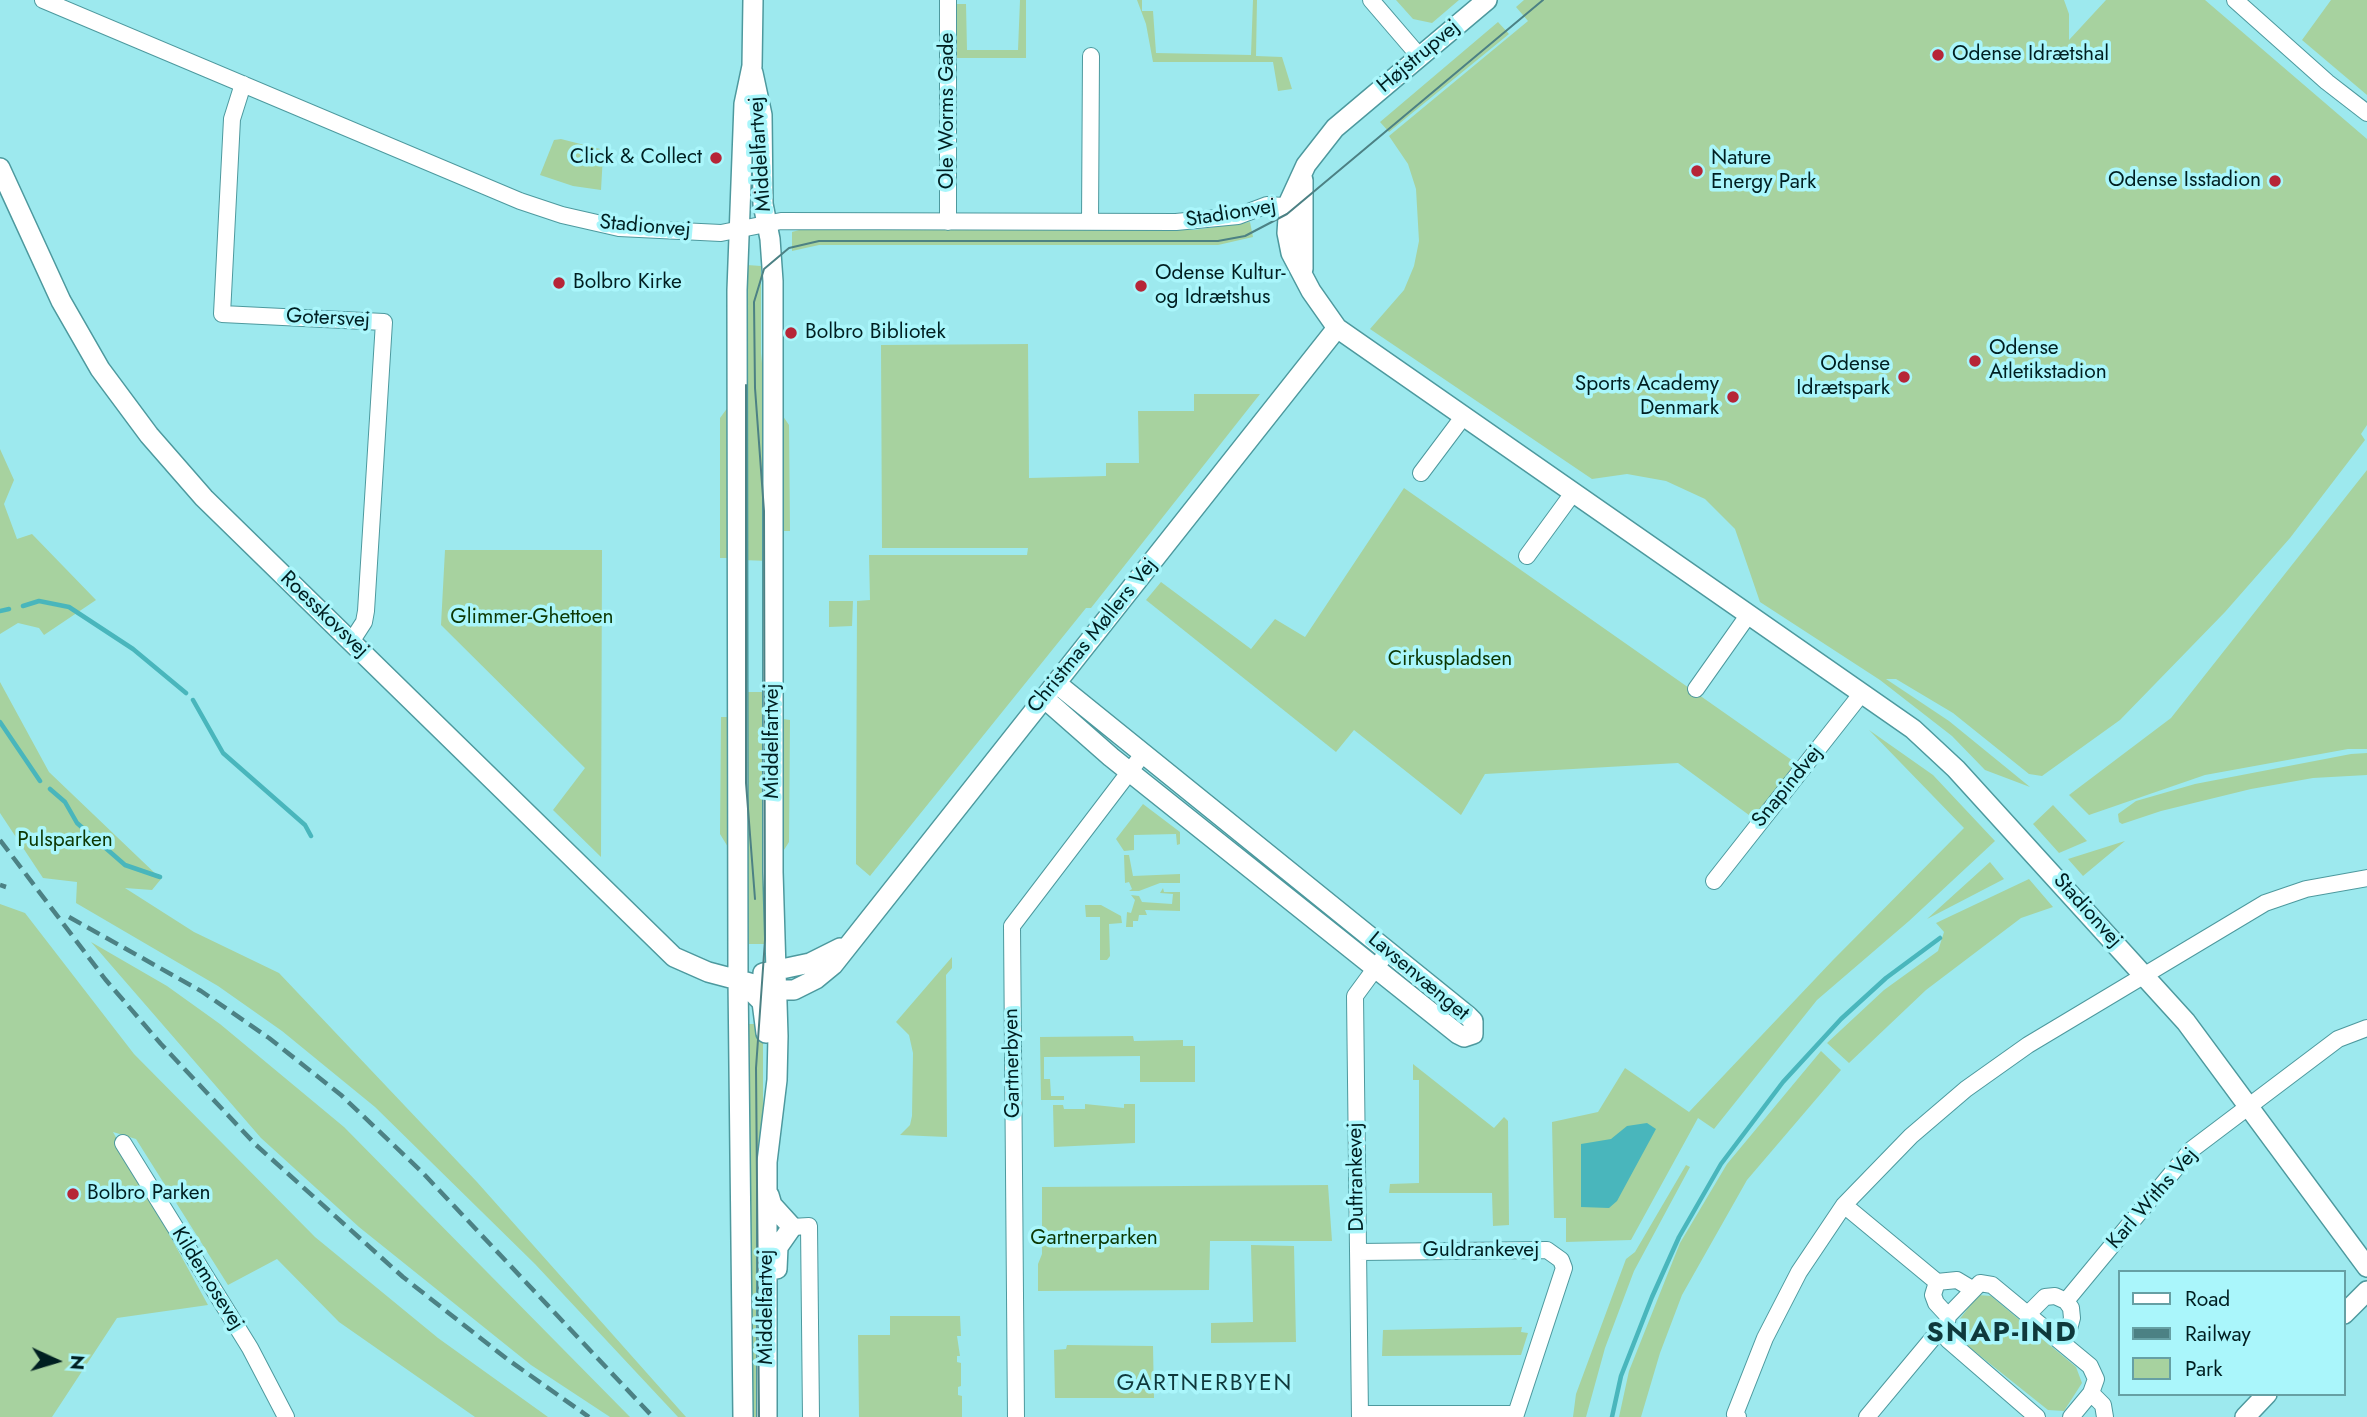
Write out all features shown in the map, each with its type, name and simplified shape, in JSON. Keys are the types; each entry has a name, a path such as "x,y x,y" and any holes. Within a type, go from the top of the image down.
{"street":[{"name":"Stadionvej","path":"43,0 520,201 562,215 619,228 721,233 781,221 1203,221 1238,216 1267,205 1295,206"},
{"name":"Middelfartvej","path":"743,1417 738,978 737,290 744,104 752,66 753,0"},
{"name":"Ole Worms Gade","path":"948,0 948,222"},
{"path":"1371,0 1420,57"},
{"name":"Højstrupvej","path":"1352,114 1487,0"},
{"path":"2235,0 2327,82 2367,113"},
{"path":"1090,222 1091,56"},
{"name":"Middelfartvej","path":"752,66 762,115 763,204 773,281 773,872 776,1080 767,1162 767,1417"},
{"name":"Gotersvej","path":"243,84 232,118 222,314 384,322 366,611 364,622 351,642"},
{"name":"Stadionvej","path":"1352,114 1325,138 1306,165 1289,243 1304,274 1337,328 1913,729 1956,769 2071,892 2186,1022 2367,1267"},
{"name":"Roesskovsvej","path":"0,168 61,301 100,369 204,498 674,957 708,972 776,990"},
{"name":"Christmas Møllers Vej","path":"776,990 794,990 816,979 833,965 1337,328"},
{"path":"1421,473 1462,417"},
{"path":"1527,556 1573,493"},
{"path":"1696,689 1749,614"},
{"name":"Lavsenvænget","path":"1050,691 1143,754 1266,852 1468,1016 1473,1021 1474,1034 1464,1037 1458,1034 1252,870 1130,771 1050,691"},
{"name":"Snapindvej","path":"1714,881 1862,693"},
{"name":"Gartnerbyen","path":"1016,1417 1012,926 1143,754"},
{"path":"1252,870 1266,852"},
{"path":"1738,1417 1735,1414 1765,1338 1798,1272 1844,1205 1911,1136 1966,1089 2028,1045 2265,903 2306,889 2367,878"},
{"name":"Christmas Møllers Vej","path":"738,978 819,960 847,944"},
{"name":"Duftrankevej","path":"1388,951 1355,996 1360,1416 1515,1415"},
{"path":"738,978 754,991 765,1011 767,1162"},
{"name":"Karl Withs Vej","path":"2066,1301 2191,1150 2338,1039 2367,1028"},
{"name":"Kildemosevej","path":"123,1143 250,1348 286,1417"},
{"path":"767,1186 772,1205 792,1227"},
{"path":"1844,1205 1937,1282 1957,1280 1972,1289"},
{"path":"792,1227 809,1226 811,1417"},
{"path":"767,1374 776,1301 778,1247 792,1227"},
{"name":"Guldrankevej","path":"1358,1252 1547,1250 1562,1259 1564,1268 1515,1415"},
{"path":"1937,1282 1933,1296 1947,1322 1948,1340 2037,1417"},
{"path":"1867,1417 1972,1289 1980,1283 1992,1285 2060,1338 2090,1366 2096,1379 2091,1393 2071,1417"},
{"path":"2346,1312 2367,1291"},
{"path":"2029,1313 2045,1297 2055,1296 2066,1301 2073,1318 2069,1329 2060,1338"},
{"path":"2091,1393 2103,1405 2105,1417"},
{"path":"2245,1417 2265,1396"}],"green space":[{"path":"1020,0 1026,0 1026,58 956,58 956,4 966,4 967,50 1018,50"},
{"path":"1137,0 1142,0 1142,11 1153,11 1156,53 1251,55 1253,0 1257,0 1256,56 1282,57 1292,89 1278,91 1273,62 1153,62 1146,24"},
{"path":"1396,0 1459,0 1432,23 1413,19"},
{"name":"Odense Idrætspark","path":"1524,0 2064,0 2069,14 2069,40 2106,0 2205,0 2367,139 2367,425 2361,434 2365,440 2290,538 2225,612 2120,720 2042,776 2029,774 1953,713 1896,679 1886,679 1949,721 2030,787 1985,770 1952,736 1880,680 1760,602 1735,529 1705,499 1666,481 1627,474 1592,479 1370,329 1404,290 1414,266 1419,241 1416,189 1408,164 1389,136 1528,21 1516,7"},
{"path":"2331,0 2367,0 2367,95 2302,40"},
{"path":"1498,22 1509,34 1389,132 1380,122"},
{"path":"561,139 600,149 603,155 601,190 573,186 540,175 554,140"},
{"path":"1250,222 1253,237 1218,245 819,245 792,251 792,232 799,230 1194,230"},
{"path":"747,265 761,266 761,353 768,425 769,561 742,560 741,300"},
{"path":"1028,344 1029,478 1106,476 1106,463 1139,463 1138,411 1194,411 1194,394 1260,394 1091,608 1086,608 870,876 856,864 857,601 870,600 869,555 1027,555 1028,548 882,548 881,345"},
{"path":"734,399 733,558 720,558 720,418"},
{"path":"776,406 789,425 790,531 782,531"},
{"path":"0,449 14,480 4,504 17,539 32,534 96,600 44,635 39,628 18,623 0,634"},
{"path":"2367,470 2367,749 2348,749 2205,775 2089,815 2069,795 2171,718"},
{"name":"Cirkuspladsen","path":"1404,488 1796,763 1753,818 1678,763 1485,774 1461,815 1354,730 1336,752 1146,600 1161,582 1251,649 1275,619 1305,637"},
{"name":"Glimmer-Ghettoen","path":"445,550 602,550 601,857 553,810 585,768 441,625"},
{"path":"829,601 853,601 852,626 829,627"},
{"name":"Pulsparken","path":"0,682 49,772 161,879 152,890 125,888 194,932 279,973 477,1182 686,1417 678,1417 535,1264 375,1107 282,1031 218,986 76,903 77,882 43,878 0,813"},
{"path":"741,692 769,692 768,944 749,944"},
{"path":"721,717 728,717 734,857 720,834"},
{"path":"783,719 790,720 789,842 777,861"},
{"path":"1869,730 1933,775 1995,841 1909,921 1817,1000 1714,1129 1698,1118 1631,1240 1566,1242 1566,1218 1554,1218 1552,1122 1598,1112 1625,1068 1689,1112 1833,960 1964,828"},
{"path":"2367,753 2367,775 2313,778 2251,789 2161,811 2122,824 2119,822 2118,814 2136,801 2195,784"},
{"path":"1143,804 1180,832 1180,844 1177,845 1176,834 1134,835 1134,850 1124,851 1116,839"},
{"path":"2053,805 2087,841 2059,853 2033,824"},
{"path":"2125,841 2083,876 2068,859"},
{"path":"1124,855 1129,855 1133,876 1180,874 1180,883 1160,883 1139,891 1129,891 1132,889 1129,882 1125,883"},
{"path":"1990,862 2004,879 1927,919"},
{"path":"2029,879 2053,907 2021,918 1926,990 1849,1063 1827,1043 1884,990 1938,951 1944,932 1936,923"},
{"path":"1163,888 1164,892 1180,892 1180,911 1145,910 1147,915 1139,915 1138,921 1133,921 1133,927 1126,927 1127,912 1131,913 1135,900 1131,895 1139,896 1142,902 1172,904 1173,894 1160,893"},
{"path":"0,904 25,913 134,1054 315,1237 438,1338 548,1417 475,1417 339,1322 277,1259 228,1285 136,1139 113,1132 208,1305 117,1318 52,1417 0,1417"},
{"path":"1085,905 1101,905 1121,916 1122,923 1109,924 1110,956 1107,960 1100,960 1100,917 1086,917"},
{"path":"91,942 167,986 220,1024 344,1127 630,1417 610,1417 531,1365 359,1227 261,1138"},
{"path":"952,957 952,968 946,975 947,1137 900,1135 910,1125 912,1116 913,1053 909,1035 896,1022"},
{"path":"748,1024 763,1024 763,1417 747,1417"},
{"path":"1133,1036 1134,1041 1183,1040 1183,1046 1195,1046 1195,1082 1140,1082 1140,1056 1044,1057 1044,1079 1050,1079 1051,1096 1064,1096 1064,1100 1041,1100 1040,1037"},
{"path":"1821,1051 1841,1070 1747,1180 1682,1295 1660,1353 1641,1417 1619,1417 1629,1371 1680,1243 1727,1164"},
{"path":"1413,1064 1494,1128 1504,1117 1508,1121 1509,1225 1493,1226 1492,1193 1389,1193 1390,1184 1419,1183 1419,1080 1413,1080"},
{"path":"1085,1104 1124,1108 1124,1104 1135,1104 1135,1143 1054,1147 1053,1105 1063,1105 1064,1109 1085,1109"},
{"path":"1686,1165 1690,1167 1634,1271 1605,1348 1586,1417 1573,1417 1576,1394 1626,1259 1635,1252"},
{"name":"Gartnerparken","path":"1328,1185 1332,1241 1210,1241 1209,1290 1038,1291 1038,1264 1042,1254 1042,1187"},
{"path":"1251,1245 1294,1246 1296,1342 1211,1343 1211,1323 1253,1322"},
{"path":"1978,1295 1991,1296 2076,1367 2082,1383 2064,1411 2048,1410 1969,1347 1958,1329 1959,1320"},
{"path":"890,1316 960,1316 961,1336 957,1336 960,1356 957,1356 957,1362 961,1363 961,1386 958,1387 958,1395 962,1396 962,1417 859,1417 858,1335 890,1335"},
{"path":"1522,1327 1521,1332 1528,1333 1521,1355 1382,1356 1383,1330"},
{"path":"1067,1345 1153,1346 1154,1398 1055,1398 1054,1350 1066,1349"}],"water":[{"path":"1647,1123 1656,1129 1617,1201 1609,1208 1581,1207 1581,1144 1611,1139 1627,1126"}],"waterway":[{"path":"23,606 39,601 69,607 133,649 186,693"},
{"path":"0,611 9,609"},
{"path":"193,700 223,753 305,825 311,836"},
{"path":"0,722 40,781"},
{"path":"50,789 65,802 77,823 125,865 160,877"},
{"path":"1612,1417 1621,1376 1652,1297 1679,1237 1721,1164 1783,1082 1841,1019 1886,978 1940,938"}],"tram line":[{"path":"759,1417 756,1068 765,940 764,511 755,388 754,302 764,269 789,248 819,241 1218,241 1245,236 1287,214 1543,0"},
{"path":"746,385 746,783 755,899"}],"railway":[{"path":"0,840 105,979 161,1044 256,1145 403,1277 507,1359 589,1417"},
{"path":"0,885 6,887"},
{"path":"69,917 201,991 269,1038 341,1095 422,1172 653,1417"}],"place":[{"name":"Odense Idrætshal","path":"1938,55"},
{"name":"Click & Collect","path":"716,158"},
{"name":"Nature Energy Park","path":"1697,171"},
{"name":"Odense Isstadion","path":"2275,181"},
{"name":"Bolbro Kirke","path":"559,283"},
{"name":"Odense Kultur- og Idrætshus","path":"1141,286"},
{"name":"Bolbro Bibliotek","path":"791,333"},
{"name":"Odense Atletikstadion","path":"1975,361"},
{"name":"Odense Idrætspark","path":"1904,377"},
{"name":"Sports Academy Denmark","path":"1733,397"},
{"name":"Bolbro Parken","path":"73,1194"}],"district":[{"name":"SNAP-IND","path":"2002,1334"},
{"name":"GARTNERBYEN","path":"1205,1384"}]}
